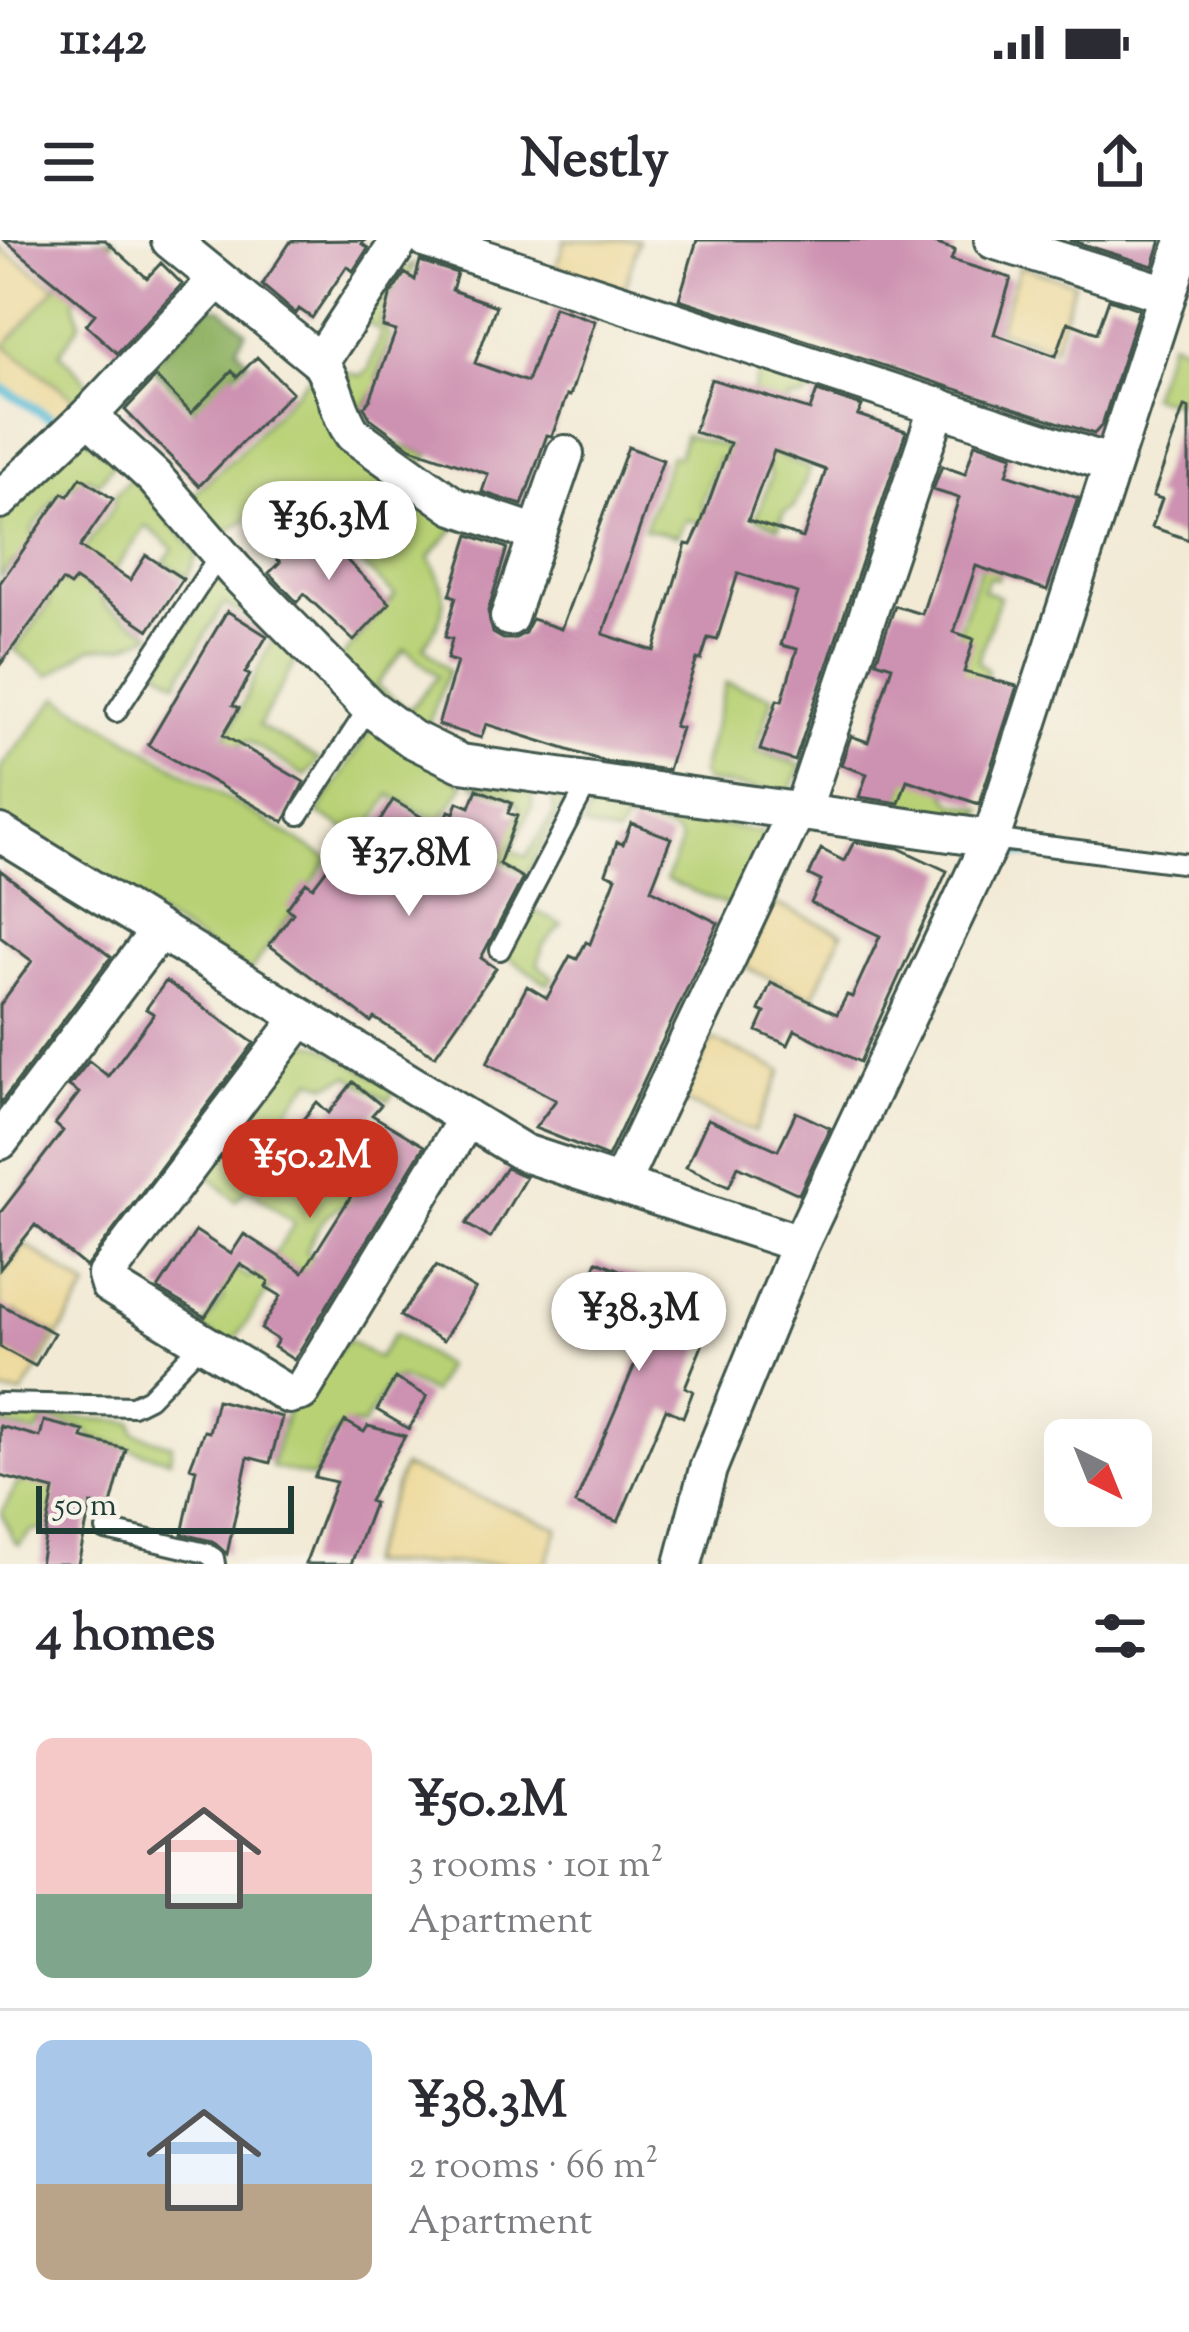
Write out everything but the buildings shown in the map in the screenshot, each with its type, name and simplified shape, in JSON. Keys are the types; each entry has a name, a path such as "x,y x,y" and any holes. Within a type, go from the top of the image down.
{"street":[{"path":"170,240 320,362 332,380 343,421 353,434 454,506 537,534"},
{"path":"320,362 400,240"},
{"path":"428,240 1109,463"},
{"path":"993,240 1167,294"},
{"path":"683,1564 708,1469 800,1244 991,838 1185,240"},
{"path":"0,500 88,416 218,279"},
{"path":"620,1185 800,810 938,406"},
{"path":"88,416 154,476 220,554 369,707 412,739 461,763 991,838"},
{"path":"509,617 565,454"},
{"path":"3,841 542,1162 800,1244"},
{"path":"0,1141 158,932"},
{"path":"302,1018 106,1275 109,1285 289,1395 301,1392 467,1118"}],"lane":[{"path":"116,712 220,554"},
{"path":"299,815 369,707"},
{"path":"500,950 589,781"},
{"path":"991,838 1189,864"},
{"path":"0,1403 133,1406 148,1398 203,1342"},
{"path":"106,1530 206,1553 215,1564"}],"green space":[{"path":"95,240 114,240 74,301 80,323 60,353 97,392 84,406 5,346"},
{"path":"414,264 407,289 397,286 386,300 380,322 390,335 377,378 380,384 357,415 390,443 430,455 424,461 390,451 366,433 352,406 345,372 361,376 369,369 381,332 364,320 391,277"},
{"path":"209,308 221,308 246,331 237,347 248,361 195,411 150,365"},
{"path":"1170,341 1189,348 1185,393 1176,403 1150,396"},
{"path":"762,361 857,391 852,399 814,390 804,398 788,399 771,443 777,455 810,469 794,507 783,513 779,527 756,518 771,476 769,467 736,457 718,459 702,502 704,513 750,528 733,534 686,519 677,536 644,529 671,455 678,457 685,435 727,447 738,443"},
{"path":"312,374 398,484 455,528 429,557 441,582 444,603 424,647 449,670 427,728 397,711 338,662 395,595 301,508 269,505 222,535 186,501 237,455","holes":["405,649 438,676 409,710 376,686"]},
{"path":"80,433 115,461 99,483 87,477 58,494 32,530 34,542 75,562 114,506 115,495 132,477 198,554 187,577 164,562 173,548 146,526 109,579 102,598 105,606 153,634 124,646 91,648 49,676 15,650 49,605 50,596 22,560 11,563 0,577 0,511"},
{"path":"985,554 1005,562 997,579 989,577 983,590 1000,597 978,661 988,671 946,793 952,802 983,809 977,821 896,811"},
{"path":"212,581 223,582 298,657 259,726 319,760 305,776 248,741 234,747 223,741 273,640 246,616 224,604 177,682 158,669"},
{"path":"726,683 773,696 756,751 802,766 788,793 706,782 701,773"},
{"path":"58,697 329,859 250,972 0,818 0,769"},
{"path":"377,726 464,785 439,822 390,795 363,839 318,813 371,728"},
{"path":"473,785 532,791 532,807 510,849 526,857 554,813 552,796 560,797 562,808 527,874 498,858 520,808 509,796"},
{"path":"597,804 762,832 764,843 734,908 666,880 681,842 677,834 639,820 625,822 617,836 583,826"},
{"path":"532,909 562,925 543,945 538,965 553,977 548,984 506,956"},
{"path":"302,1042 322,1046 395,1089 388,1101 349,1076 328,1085 312,1080 263,1140 272,1153 318,1187 361,1139 358,1210 345,1204 338,1207 313,1237 306,1252 331,1271 324,1280 297,1269 267,1292 231,1346 202,1328 223,1298 222,1286 233,1269 248,1277 264,1270 295,1223 248,1188 236,1201 205,1172"},
{"path":"395,1333 445,1366 432,1393 401,1378 390,1380 363,1426 344,1427 330,1440 314,1478 271,1467 289,1405 348,1340 378,1358"},
{"path":"0,1412 132,1422 135,1433 172,1445 170,1460 90,1437 87,1430 46,1418 37,1433 0,1424"},
{"path":"34,1445 93,1504 74,1521 31,1531 19,1545 2,1513 16,1485 25,1481"}],"sand":[{"path":"565,240 639,240 624,289 556,267"},
{"path":"0,248 56,287 5,346 84,406 65,425 0,383"},
{"path":"1020,266 1074,283 1054,348 998,330"},
{"path":"773,903 842,933 813,997 744,967"},
{"path":"712,1039 782,1071 754,1132 683,1101"},
{"path":"25,1244 88,1288 22,1394 0,1392 0,1347 35,1365 54,1333 14,1311 0,1335 0,1277"},
{"path":"403,1467 558,1528 546,1564 366,1564"}],"waterway":[{"path":"0,387 65,427"},
{"path":"996,849 1049,855"}]}
